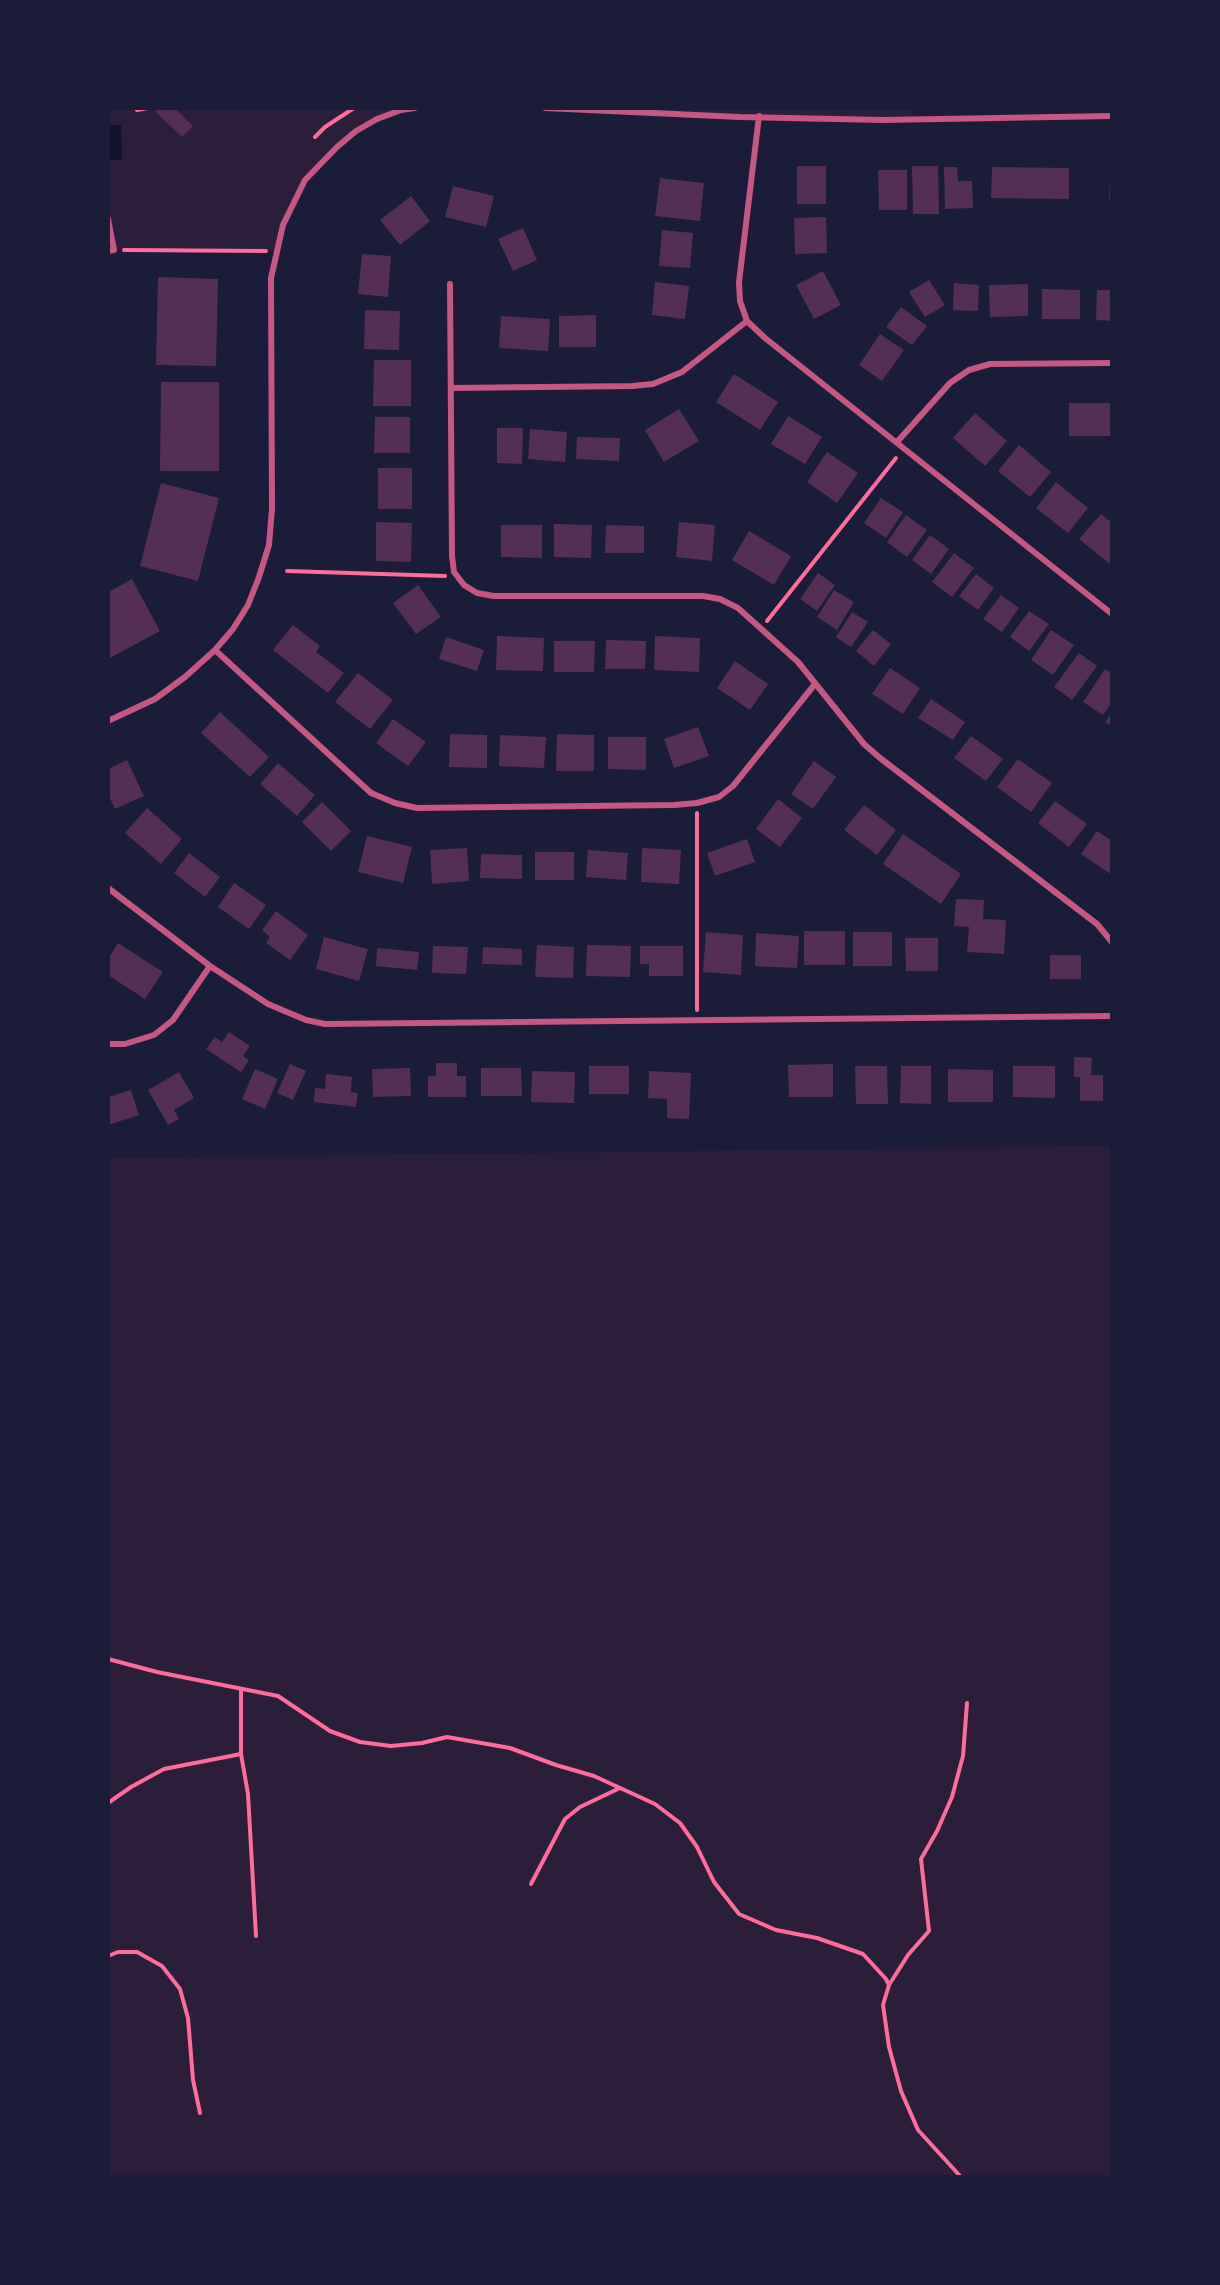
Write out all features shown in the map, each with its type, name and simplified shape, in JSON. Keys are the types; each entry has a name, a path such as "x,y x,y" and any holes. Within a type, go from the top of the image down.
{"street":[{"path":"108,721 155,699 185,677 215,650 248,605 260,577 269,545 272,509 271,278 283,225 305,180 319,164 356,131 377,119 401,110 415,108"},
{"path":"545,108 883,120 1112,116"},
{"path":"1038,108 1038,117"},
{"path":"759,116 739,282 741,301 747,321 765,338 1112,614"},
{"path":"108,219 111,251"},
{"path":"450,284 452,556 454,572 464,585 477,593 494,596 703,596 720,599 738,608 798,662 864,744 1097,924 1112,942"},
{"path":"451,388 653,384 682,372 747,321"},
{"path":"897,442 950,383 969,370 990,364 1112,363"},
{"path":"215,650 371,793 394,803 417,808 697,803 719,797 733,786 815,684"},
{"path":"108,888 210,966 268,1004 325,1024 1112,1016"},
{"path":"108,1044 125,1044 154,1035 173,1020 210,966"}],"path":[{"path":"136,108 137,110 148,108"},
{"path":"315,137 325,127 354,108"},
{"path":"111,251 276,251"},
{"path":"761,628 904,448"},
{"path":"287,571 446,576"},
{"path":"697,803 697,1021"},
{"path":"108,1659 157,1672 278,1696 330,1731 360,1742 391,1746 422,1743 447,1737 510,1749 594,1776 655,1804 680,1823 697,1847 714,1882 739,1914 776,1930 817,1938 863,1954 889,1984"},
{"path":"241,1689 241,1754 248,1794 256,1936"},
{"path":"961,2177 918,2130 901,2091 889,2047 884,2005 889,1984 908,1955 929,1931 921,1859 952,1797 963,1756 967,1703"},
{"path":"108,1803 131,1787 164,1770 241,1754"},
{"path":"531,1884 565,1819 580,1808 620,1787"},
{"path":"108,1956 118,1952 137,1952 162,1966 180,1989 188,2018 193,2080 200,2113"}],"shaded area":[{"path":"108,108 415,108 401,110 356,131 319,164 292,204 276,251 114,250 108,219"},
{"path":"545,108 914,108 913,119 883,120"},
{"path":"108,125 121,125 122,160 108,160"},
{"path":"1112,1146 1112,2177 108,2177 108,1158"}],"building":[{"path":"158,108 175,108 193,126 182,137 155,111"},
{"path":"797,166 826,166 826,204 797,204"},
{"path":"912,166 938,166 939,214 913,214"},
{"path":"944,167 957,167 958,181 972,181 973,208 945,209"},
{"path":"992,167 1069,168 1069,199 991,198"},
{"path":"878,170 907,170 907,210 879,210"},
{"path":"660,178 704,183 700,221 655,216"},
{"path":"1110,182 1112,182 1112,201 1109,201"},
{"path":"453,186 494,196 486,227 445,217"},
{"path":"411,196 430,221 400,245 380,220"},
{"path":"826,217 827,253 795,254 794,218"},
{"path":"523,228 537,260 513,271 498,239"},
{"path":"662,230 693,233 690,268 659,266"},
{"path":"362,254 391,256 388,297 358,294"},
{"path":"823,271 841,305 814,319 796,285"},
{"path":"158,277 218,279 216,366 156,365"},
{"path":"929,280 945,305 925,317 909,292"},
{"path":"655,282 689,286 685,319 652,315"},
{"path":"954,283 979,285 978,311 953,310"},
{"path":"1028,284 1028,316 990,317 989,285"},
{"path":"1042,289 1080,290 1080,319 1042,319"},
{"path":"1097,290 1112,290 1112,321 1096,320"},
{"path":"901,307 927,326 912,345 886,327"},
{"path":"365,310 400,311 399,350 364,349"},
{"path":"596,315 596,347 559,347 559,316"},
{"path":"501,316 550,319 548,351 499,348"},
{"path":"880,334 904,350 882,381 859,365"},
{"path":"374,360 411,360 411,406 373,406"},
{"path":"734,374 778,402 760,430 716,402"},
{"path":"161,382 219,382 219,471 160,471"},
{"path":"1069,403 1110,403 1110,436 1069,436"},
{"path":"679,409 699,441 664,462 645,430"},
{"path":"975,413 1007,441 985,466 953,438"},
{"path":"788,416 822,437 805,464 771,444"},
{"path":"375,417 410,417 410,453 374,453"},
{"path":"497,428 523,428 522,464 497,463"},
{"path":"530,429 567,432 565,462 528,459"},
{"path":"577,437 620,438 619,461 576,459"},
{"path":"1019,445 1051,472 1030,497 998,471"},
{"path":"827,452 858,473 837,503 807,482"},
{"path":"378,468 412,468 412,509 378,509"},
{"path":"1056,482 1088,508 1068,533 1036,508"},
{"path":"161,483 219,498 198,581 140,566"},
{"path":"881,498 903,512 886,538 864,523"},
{"path":"1101,514 1112,523 1111,565 1079,539"},
{"path":"906,515 927,530 907,557 887,542"},
{"path":"376,522 412,523 411,562 376,561"},
{"path":"679,522 715,525 712,561 676,557"},
{"path":"554,524 592,525 591,558 554,557"},
{"path":"501,525 542,525 542,558 501,557"},
{"path":"606,525 644,526 644,553 605,553"},
{"path":"749,531 791,556 774,585 732,560"},
{"path":"930,535 949,549 931,574 912,560"},
{"path":"954,553 974,568 952,597 932,582"},
{"path":"818,573 835,585 817,611 800,599"},
{"path":"976,574 994,588 978,610 959,596"},
{"path":"132,579 160,631 108,659 108,592"},
{"path":"418,585 441,617 416,634 393,603"},
{"path":"834,590 854,602 837,630 817,617"},
{"path":"1001,595 1019,608 1002,632 983,619"},
{"path":"1029,611 1049,624 1029,651 1010,637"},
{"path":"852,612 868,622 851,647 836,637"},
{"path":"293,625 320,646 316,652 344,673 328,693 273,650"},
{"path":"873,630 891,644 874,666 856,651"},
{"path":"1051,630 1074,645 1053,675 1031,660"},
{"path":"497,636 544,638 543,671 496,670"},
{"path":"655,636 700,638 699,672 654,670"},
{"path":"446,637 484,650 477,671 439,659"},
{"path":"606,640 646,641 645,669 605,669"},
{"path":"554,641 595,641 594,672 554,672"},
{"path":"1079,653 1097,666 1072,700 1054,687"},
{"path":"735,661 768,684 750,710 717,688"},
{"path":"890,668 920,688 903,714 872,694"},
{"path":"1105,669 1112,673 1112,702 1103,715 1083,702"},
{"path":"358,673 393,700 370,729 335,702"},
{"path":"931,699 965,722 953,740 918,718"},
{"path":"220,712 269,757 250,777 201,733"},
{"path":"1112,712 1112,726 1105,722"},
{"path":"393,719 426,742 408,766 376,743"},
{"path":"698,727 709,756 674,768 664,739"},
{"path":"450,734 487,735 487,768 449,767"},
{"path":"557,734 594,735 594,771 556,771"},
{"path":"500,735 546,737 544,768 499,766"},
{"path":"971,736 1003,759 986,781 954,758"},
{"path":"608,737 646,737 646,770 608,769"},
{"path":"1018,759 1052,783 1031,812 997,787"},
{"path":"127,760 144,796 115,809 108,794 108,769"},
{"path":"814,761 836,777 813,809 791,794"},
{"path":"278,763 315,795 297,816 260,784"},
{"path":"778,799 802,818 780,847 756,829"},
{"path":"1055,801 1087,824 1069,847 1038,823"},
{"path":"322,802 351,831 331,851 302,822"},
{"path":"864,805 896,830 877,855 844,830"},
{"path":"147,808 182,839 161,864 125,833"},
{"path":"1097,831 1112,841 1112,875 1081,854"},
{"path":"903,834 961,874 941,904 883,864"},
{"path":"367,836 412,847 403,883 358,872"},
{"path":"747,839 755,862 715,876 707,853"},
{"path":"467,848 469,881 432,884 430,850"},
{"path":"642,848 681,850 679,884 641,882"},
{"path":"588,850 628,853 626,880 586,877"},
{"path":"535,852 574,852 574,880 535,880"},
{"path":"189,853 220,877 205,897 174,873"},
{"path":"481,854 522,855 522,879 480,878"},
{"path":"234,883 266,905 249,929 218,907"},
{"path":"956,899 984,900 983,919 1006,920 1004,954 967,952 969,927 954,926"},
{"path":"276,911 308,935 290,960 266,943 270,937 262,930"},
{"path":"804,931 845,931 845,965 804,965"},
{"path":"706,932 743,935 741,975 703,972"},
{"path":"853,932 892,932 892,966 853,966"},
{"path":"756,933 799,936 797,968 755,966"},
{"path":"324,937 368,949 359,981 316,969"},
{"path":"905,938 938,938 938,971 906,971"},
{"path":"118,943 163,972 145,999 108,975 108,959"},
{"path":"537,945 574,947 573,978 535,977"},
{"path":"587,945 631,946 630,977 586,976"},
{"path":"433,946 468,947 466,974 432,973"},
{"path":"640,946 683,946 683,976 649,976 649,964 640,964"},
{"path":"483,947 522,949 522,965 482,964"},
{"path":"377,948 419,952 417,970 376,966"},
{"path":"1050,955 1081,955 1081,979 1050,979"},
{"path":"229,1032 250,1046 243,1056 249,1060 241,1072 206,1049 215,1037 222,1042"},
{"path":"1074,1057 1092,1058 1091,1075 1103,1075 1103,1101 1080,1101 1080,1077 1074,1077"},
{"path":"436,1063 457,1063 457,1076 466,1076 466,1097 428,1097 428,1076 436,1076"},
{"path":"290,1064 306,1071 293,1100 277,1093"},
{"path":"833,1064 833,1097 789,1097 788,1065"},
{"path":"589,1066 629,1066 629,1094 589,1094"},
{"path":"855,1066 887,1066 888,1104 856,1104"},
{"path":"901,1066 931,1066 931,1104 900,1103"},
{"path":"1013,1066 1055,1066 1055,1098 1013,1097"},
{"path":"410,1068 411,1096 373,1097 372,1069"},
{"path":"481,1068 521,1068 522,1096 481,1096"},
{"path":"255,1069 278,1079 265,1109 242,1099"},
{"path":"948,1069 993,1070 993,1102 948,1102"},
{"path":"532,1071 575,1072 574,1103 531,1102"},
{"path":"649,1071 691,1073 689,1119 667,1118 667,1099 648,1098"},
{"path":"179,1072 194,1098 174,1110 179,1119 168,1125 148,1090"},
{"path":"326,1074 352,1077 351,1092 358,1093 356,1107 314,1102 315,1088 325,1089"},
{"path":"131,1090 139,1115 108,1125 108,1097"}]}
